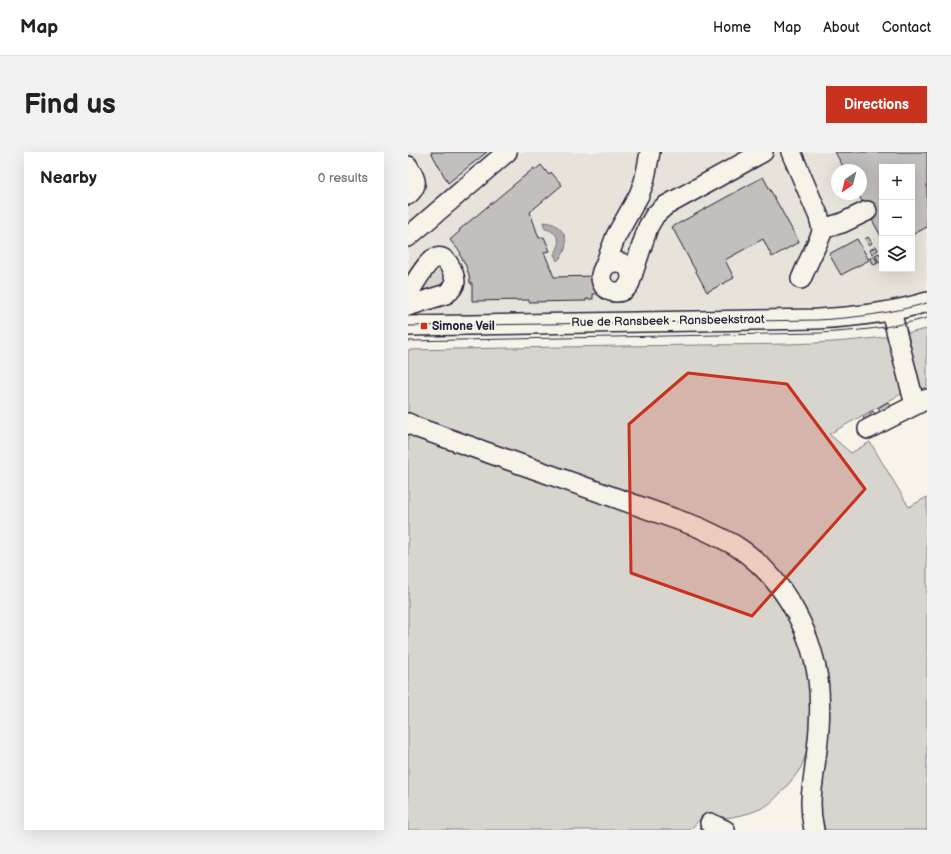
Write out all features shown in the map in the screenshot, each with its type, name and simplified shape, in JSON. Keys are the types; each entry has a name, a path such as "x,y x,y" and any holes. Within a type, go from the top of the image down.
{"street":[{"path":"408,237 508,152"},
{"path":"650,152 644,182 616,236 601,274 603,285 606,289 611,291 621,291 629,284 648,227 655,215 660,210 763,152"},
{"path":"791,152 819,216 822,229 821,235 801,279"},
{"path":"408,166 416,182 414,189 408,195"},
{"path":"822,229 842,223 867,211"},
{"path":"408,294 432,259 441,258 449,263 455,278 450,291 446,294 408,306"},
{"name":"Rue de Ransbeek - Ransbeekstraat","path":"408,326 842,318 891,311 927,302"},
{"path":"868,429 921,402 891,311"},
{"path":"408,423 418,428 698,527 736,547 757,564 780,589 798,616 808,640 818,679 820,703 819,728 811,802 814,830"}],"highlighted area":[{"path":"688,373 787,384 865,489 752,616 631,573 629,424"}],"shaded area":[{"path":"408,152 927,152 927,290 892,299 826,307 408,315"},
{"path":"543,222 551,223 557,226 565,236 565,249 557,261 554,254 557,250 559,242 558,238 553,232 545,229"},
{"path":"438,266 445,277 445,290 412,294"},
{"path":"927,329 927,386 907,398 905,392 829,434 851,453 870,442 909,507 927,497 927,830 825,830 807,751 797,773 780,794 766,806 750,813 734,817 700,819 690,830 408,830 408,350 815,343 871,339"}],"building":[{"path":"431,152 487,152 448,183"},
{"path":"835,152 927,152 927,227 915,233 915,164 879,164 879,232 861,200 867,200 867,164 842,164"},
{"path":"541,165 549,175 551,172 562,185 530,212 539,238 544,237 550,251 544,252 554,277 596,276 596,294 593,294 593,299 586,299 586,301 472,301 472,283 470,283 466,266 460,255 461,253 450,240 460,231 459,230 534,168 535,170"},
{"path":"763,177 799,242 772,257 763,239 725,260 734,278 707,292 672,227"},
{"path":"868,237 872,243 869,245 865,239"},
{"path":"857,239 869,260 841,275 829,254"},
{"path":"876,246 878,250 872,254 870,250"},
{"path":"879,253 879,262 875,255"},
{"path":"874,256 878,263 874,265 870,258"},
{"path":"888,402 891,406 881,413 878,408"},
{"path":"873,411 876,415 865,421 863,417"}],"tram line":[{"path":"408,326 818,320 846,318 900,310 927,303"},
{"path":"408,341 819,333 874,328 927,318"}],"place":[{"name":"Simone Veil","path":"424,326"}]}
